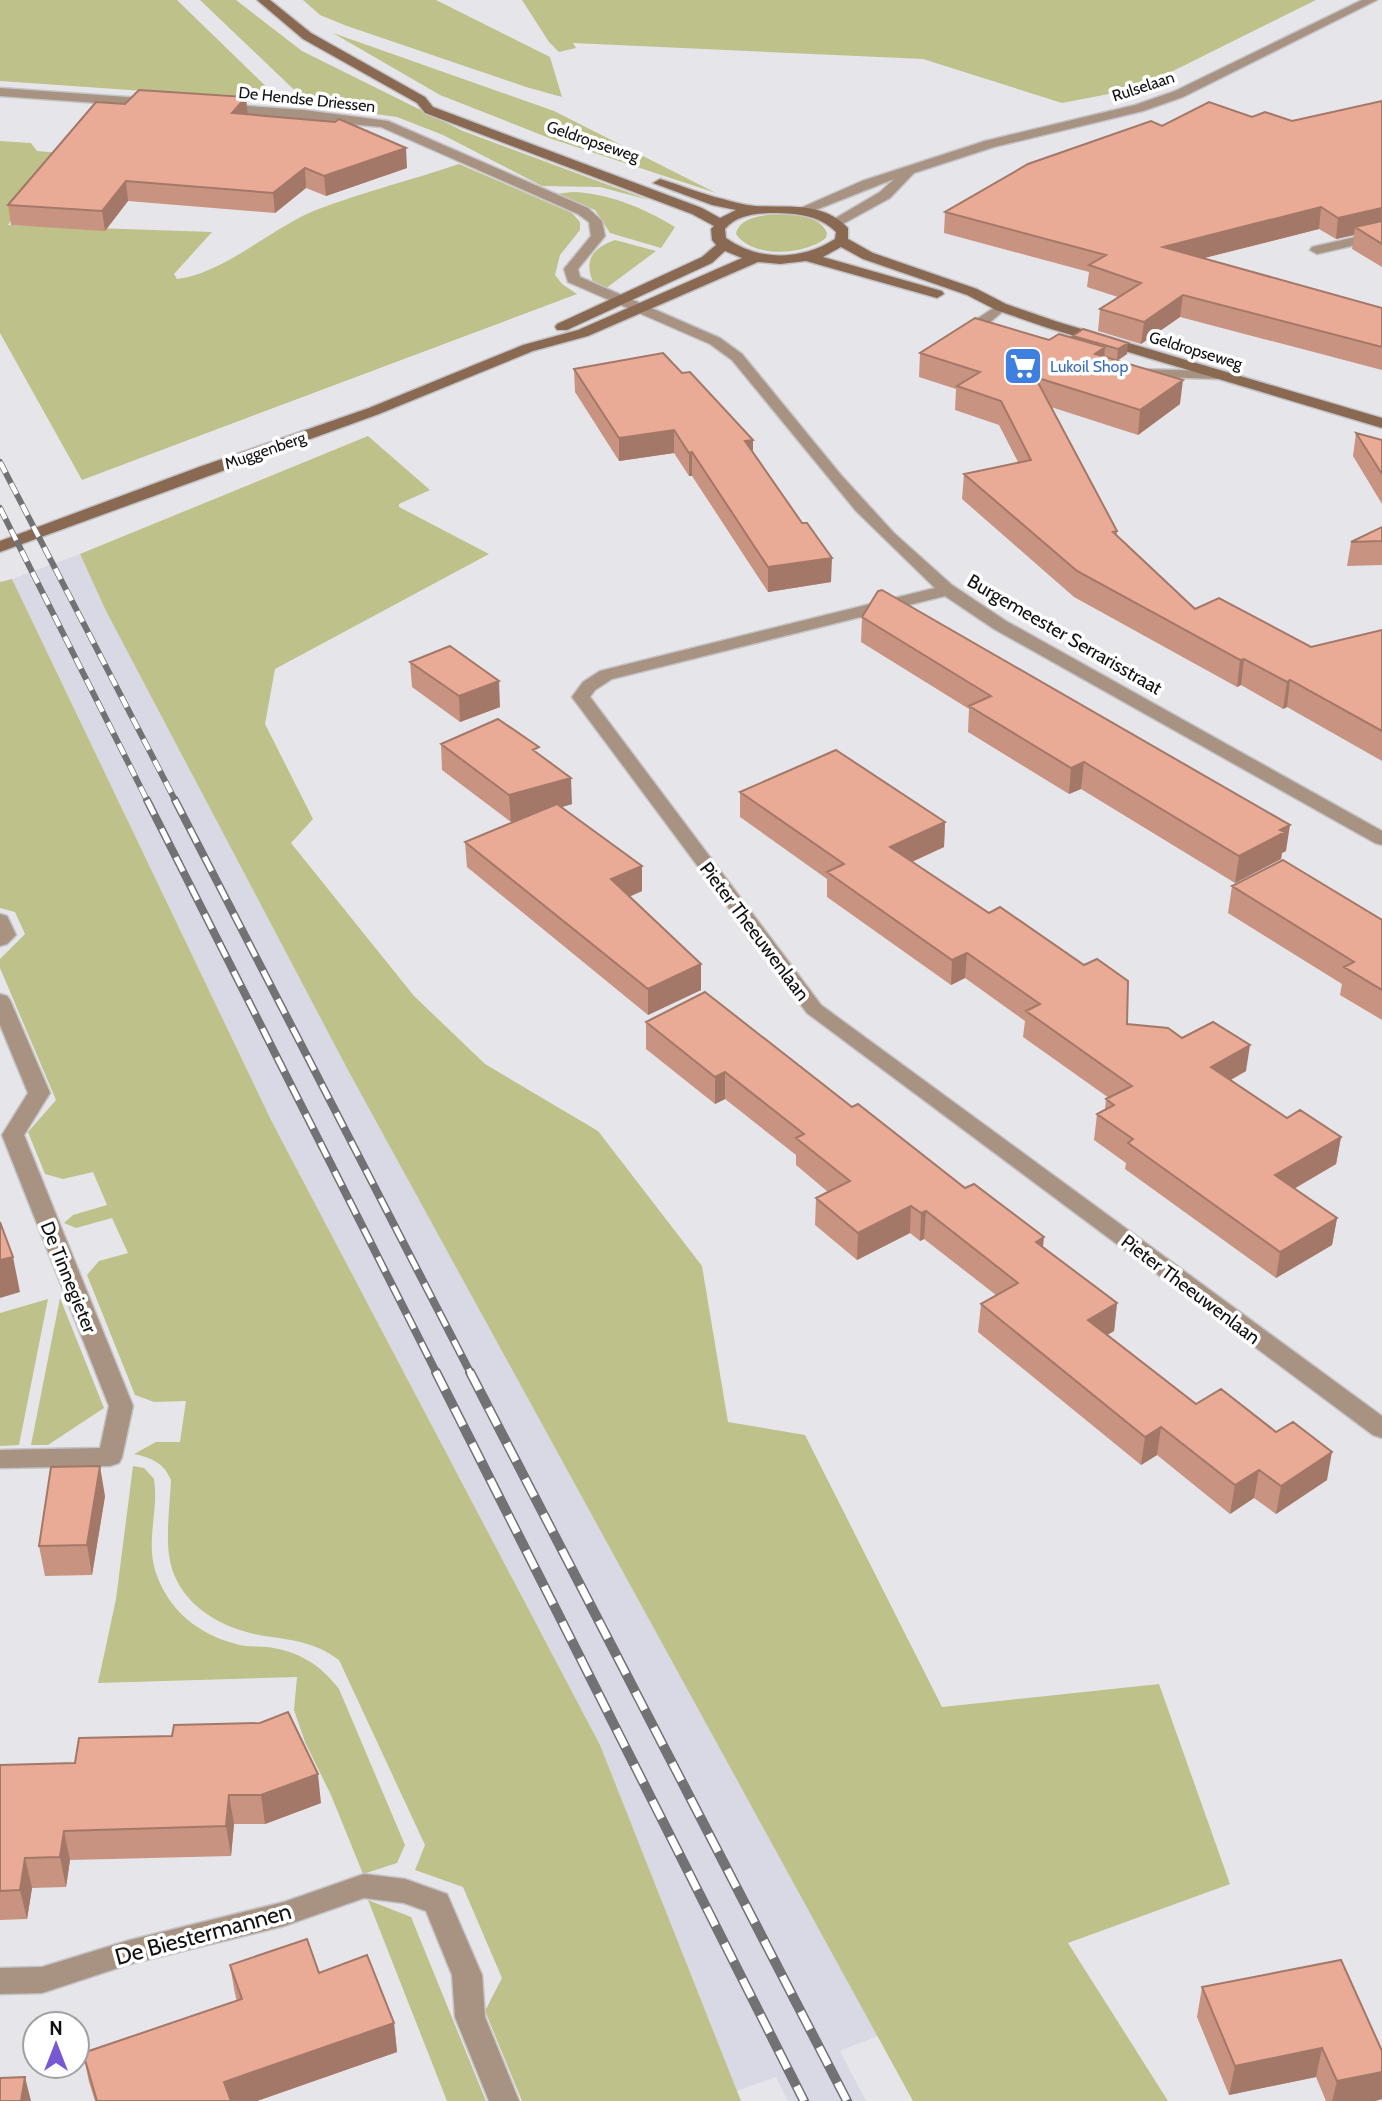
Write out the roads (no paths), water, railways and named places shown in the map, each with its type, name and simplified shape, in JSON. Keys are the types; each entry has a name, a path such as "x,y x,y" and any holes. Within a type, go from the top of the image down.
{"main road":[{"name":"Geldropseweg","path":"263,0 307,36 421,100 443,104 498,126 717,202 756,210"},
{"name":"Geldropseweg","path":"421,100 429,110 697,211 721,224"},
{"path":"756,210 803,210 836,222 843,232 841,241 820,253 804,257 757,257 724,245 717,234 721,224 735,215 756,210"},
{"name":"Geldropseweg","path":"841,241 868,256 972,292 1001,307"},
{"name":"Muggenberg","path":"528,348 560,328 707,261 724,245"},
{"name":"Muggenberg","path":"0,547 205,470 374,411 528,348 583,333 757,257"},
{"name":"Geldropseweg","path":"804,257 846,266 956,300 1001,307 1217,375 1382,423"}],"street":[{"name":"Rulselaan","path":"803,210 867,184 990,144 1139,108 1179,94 1371,0"},
{"path":"0,92 166,104"},
{"name":"De Hendse Driessen","path":"207,107 304,114 384,124 583,211 595,221 598,236 571,269 573,279 621,300"},
{"name":"Rulselaan","path":"836,222 885,195 913,170"},
{"path":"1317,250 1382,235"},
{"name":"Burgemeester Serrarisstraat","path":"621,300 715,341 737,357 862,508 904,552 948,590 1000,625 1382,839"},
{"path":"1001,307 979,324 1011,338"},
{"path":"1122,370 1134,373 1217,375"},
{"name":"Pieter Theeuwenlaan","path":"948,590 606,675 589,686 581,697 814,1009 1382,1429"},
{"path":"0,920 6,935 0,940"},
{"name":"De Tinnegieter","path":"0,1000 39,1093 13,1135 121,1406 110,1458 0,1459"},
{"name":"De Biestermannen","path":"0,1981 42,1980 130,1952 284,1914 364,1886 405,1891 437,1903 467,1975 470,2018 505,2101"}],"railway":[{"path":"0,462 176,802"},
{"path":"0,508 148,802"},
{"path":"147,800 437,1374"},
{"path":"175,800 471,1374"},
{"path":"436,1372 804,2101"},
{"path":"470,1372 847,2101"}],"place":[{"name":"Lukoil Shop","path":"1023,366"}]}
